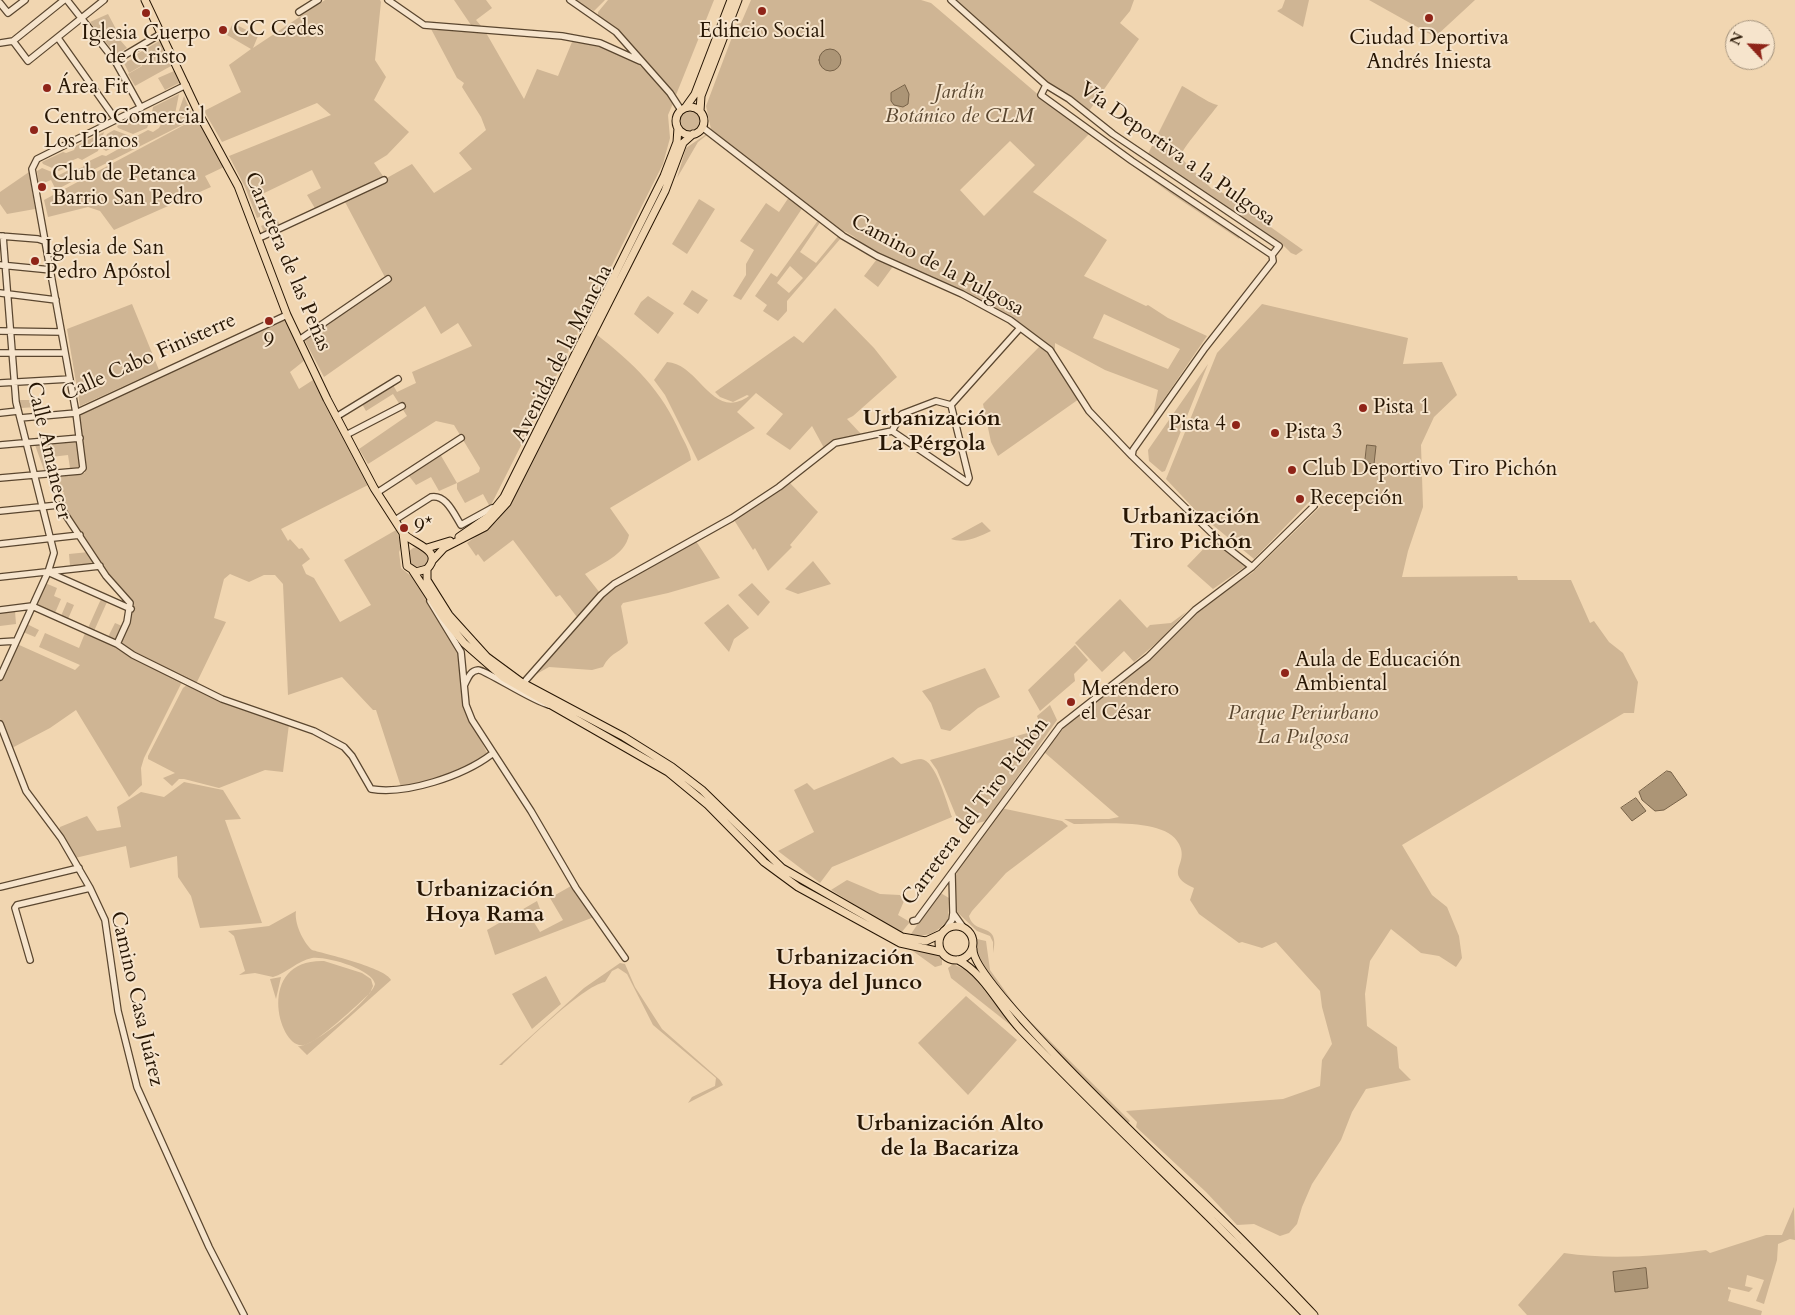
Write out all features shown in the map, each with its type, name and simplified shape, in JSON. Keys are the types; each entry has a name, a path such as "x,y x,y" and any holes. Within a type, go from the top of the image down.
{"main road":[{"name":"Carretera de las Peñas","path":"145,0 238,186 287,314 336,417 403,533"},
{"path":"731,0 696,90 677,117 678,128 684,133 693,134 702,127 701,96 738,0"},
{"path":"683,109 693,107 700,111"},
{"name":"Avenida de la Mancha","path":"432,547 463,536 494,511 504,497 664,176 677,142 678,128"},
{"name":"Avenida de la Mancha","path":"432,547 485,527 507,503 665,191 682,146 686,139 693,134"},
{"path":"403,533 408,539 432,547"},
{"path":"403,533 407,566 413,571 452,629 483,661 513,684 635,751 683,782 764,862 798,887 900,943 941,952 948,958 958,960 973,970 1020,1029 1236,1242 1306,1315"},
{"path":"405,555 412,546 432,547"},
{"path":"432,547 432,561 427,569 427,580 450,615 487,657 521,682 624,738 672,767 708,796 782,868 902,937 926,941 953,926 963,927 972,936 972,954 978,966 1024,1024 1239,1237 1314,1315"},
{"name":"Avenida de la Mancha","path":"432,547 432,561"},
{"path":"413,571 419,572 427,569"},
{"path":"941,952 939,942 943,932"},
{"path":"958,960 967,956 973,948"}],"street":[{"path":"0,43 13,41 66,0 115,61 141,108"},
{"path":"13,41 28,61 104,0"},
{"path":"299,12 318,0"},
{"path":"388,0 424,25 562,36 600,43 640,61"},
{"path":"570,0 616,32 683,109"},
{"name":"Vía Deportiva a la Pulgosa","path":"951,0 1046,84 1069,99 1114,134 1279,246 1272,255"},
{"path":"0,1 8,13 22,1"},
{"path":"115,61 162,33"},
{"path":"58,38 116,120"},
{"name":"Vía Deportiva a la Pulgosa","path":"1046,84 1041,95 1132,161 1272,255 1274,261 1205,348 1133,450 1132,456"},
{"path":"0,478 80,471 83,463 62,332 44,242 32,169 33,164 37,159 186,85"},
{"name":"Camino de la Pulgosa","path":"702,127 843,236 877,256 962,294 1020,328 1050,350 1089,411 1132,456"},
{"path":"259,238 384,180"},
{"path":"2,236 38,239 44,242"},
{"name":"Calle Amanecer","path":"0,677 54,556 18,411 14,382 8,294 3,266 2,236"},
{"path":"3,266 50,270"},
{"path":"299,340 388,279"},
{"path":"0,293 56,300"},
{"name":"Calle Cabo Finisterre","path":"20,418 76,412 287,314"},
{"path":"951,405 1020,328"},
{"path":"0,331 62,332"},
{"path":"0,353 65,353"},
{"path":"0,383 70,379"},
{"path":"336,417 398,379"},
{"path":"892,431 902,414 936,400 951,405"},
{"path":"526,680 601,594 614,584 732,518 779,487 835,443 892,431 967,482 969,478 951,405"},
{"path":"346,435 402,406"},
{"path":"0,413 18,411"},
{"path":"0,445 80,438"},
{"path":"378,492 461,438"},
{"path":"1132,456 1225,546 1252,567"},
{"path":"395,520 431,497 436,496 444,500 461,525 492,508"},
{"path":"0,511 59,505 117,590 130,603 131,609 117,644"},
{"name":"Carretera del Tiro Pichón","path":"913,921 917,920 1060,726 1148,657 1195,610 1252,567 1314,506"},
{"path":"0,544 80,535"},
{"path":"0,577 100,566"},
{"path":"48,572 131,609"},
{"path":"425,590 435,612 461,652 465,694 472,720 492,754 531,811 576,888 625,958"},
{"path":"0,610 32,606 117,644 133,655 222,699 266,716 288,721 344,747 352,756 371,790 387,792 433,783 492,754"},
{"path":"0,642 16,641"},
{"path":"465,694 469,676 480,669 487,671 518,693 550,706"},
{"name":"Camino Casa Juárez","path":"0,724 26,791 61,838 90,888 105,920 118,1011 136,1088 244,1315"},
{"path":"0,887 79,868"},
{"path":"943,932 952,920 952,899 949,889 954,869"},
{"path":"30,960 15,908 17,905 90,888"},
{"path":"939,890 949,889"},
{"path":"953,913 963,927"}],"green space":[{"path":"325,0 380,0 381,2 375,60 386,77 374,100 409,132 387,155 374,163 385,179 412,164 434,193 472,169 459,153 486,130 481,117 462,87 464,83 457,78 430,27 485,31 524,99 537,69 558,76 572,42 576,39 620,53 642,67 674,101 668,115 670,138 663,164 490,507 483,494 465,503 457,489 457,483 479,472 480,468 454,425 436,421 368,464 359,449 407,416 393,394 366,411 362,404 393,385 397,392 416,383 412,372 472,346 458,323 441,334 425,306 324,377 304,339 387,281 345,202 386,181 316,210 307,195 321,188 312,170 258,196 266,214 257,218 245,187 229,156 331,115 317,103 222,142 204,111 241,92 229,65 251,49 227,35 233,23 258,36 253,48"},
{"path":"454,0 486,0 492,8 476,20 482,27 471,25"},
{"path":"574,0 605,0 594,11"},
{"path":"608,0 714,0 676,95 617,30 598,16 598,12"},
{"name":"Jardín Botánico de CLM","path":"751,0 921,0 931,3 1048,103 1241,236 1239,239 1170,193 1089,134 1033,192 1107,240 1084,276 1146,306 1148,305 1168,318 1207,336 1153,415 1158,390 1105,370 1055,343 1055,354 1016,321 910,272 878,255 849,233 837,229 711,129 706,106 737,24 741,23","holes":["1010,141 1035,165 984,216 960,190","1104,314 1180,349 1168,369 1093,338"]},
{"path":"953,0 1134,0 1130,11 1120,23 1139,39 1089,111 1046,82"},
{"path":"1285,0 1309,0 1303,27 1277,11 1282,8"},
{"name":"Ciudad Deportiva Andrés Iniesta","path":"1369,0 1475,0 1435,37"},
{"path":"108,14 116,29 114,33 127,48 116,55 90,22"},
{"path":"161,40 171,66 135,86 128,74 142,66 137,54"},
{"path":"136,57 141,66 129,73 124,63"},
{"path":"174,71 179,83 165,90 158,78"},
{"path":"1182,86 1218,105 1180,157 1212,189 1217,189 1303,250 1296,255 1148,154"},
{"path":"179,94 175,114 160,121 156,120 149,123 147,128 133,134 118,128 117,126 140,114 144,115 152,112 153,107"},
{"path":"184,96 194,119 81,176 73,171 77,179 56,190 51,180 39,185 37,171 42,168 59,175 71,169 75,170 102,155 106,156 148,130 153,132 161,124 177,116"},
{"path":"690,110 698,113 701,121 698,129 690,132 682,129 679,121 682,113"},
{"path":"197,118 224,167 205,176 211,187 114,230 100,211 88,207 48,217 44,200"},
{"path":"114,130 130,136 129,139 106,151 103,149 107,134"},
{"path":"104,132 98,151 82,160 78,158 71,161 69,166 59,171 43,164 42,162 63,152 66,153 74,150 76,146"},
{"path":"707,135 698,142 677,178 686,148"},
{"path":"29,172 35,209 7,214 0,204 0,192"},
{"path":"789,197 803,207 741,300 733,296 746,275 746,264 754,250 740,241 766,203 779,212"},
{"path":"699,199 715,209 687,254 672,244"},
{"path":"277,218 280,226 264,232 261,226"},
{"path":"819,219 821,221 800,252 816,263 839,235 841,238 787,301 787,311 778,321 763,311 767,305 755,296 771,273 777,277","holes":["790,266 803,278 789,293 777,283"]},
{"path":"877,259 894,265 878,287 864,276"},
{"path":"692,290 708,300 698,314 683,304"},
{"path":"648,296 674,313 658,334 634,314 641,302"},
{"path":"132,304 159,370 80,406 67,329"},
{"name":"Parque Periurbano La Pulgosa","path":"1262,304 1408,338 1403,364 1442,362 1457,395 1434,417 1421,445 1423,507 1408,551 1402,577 1517,576 1518,580 1571,580 1590,623 1594,621 1609,642 1623,653 1638,682 1634,713 1624,713 1402,845 1432,895 1447,907 1459,936 1462,958 1456,967 1439,956 1421,953 1391,929 1370,961 1365,994 1367,1026 1397,1047 1399,1068 1411,1080 1366,1089 1352,1112 1341,1140 1312,1184 1297,1224 1289,1233 1280,1236 1254,1224 1237,1225 1206,1192 1136,1127 1137,1122 1126,1111 1283,1099 1320,1086 1322,1060 1332,1044 1322,1007 1320,991 1276,942 1262,948 1242,942 1239,943 1199,914 1190,900 1194,888 1185,883 1178,873 1181,851 1179,844 1172,835 1161,829 1147,826 1115,823 1074,824 1064,819 1109,819 1119,817 1044,752 1063,729 1084,710 1167,643 1206,604 1252,573 1322,505 1308,503 1254,559 1197,512 1166,479 1217,353"},
{"path":"835,308 874,348 897,377 853,416 847,419 862,435 824,448 812,426 790,450 766,434 783,414 756,393 737,412 755,428 698,461 665,395 654,380 667,362 678,365 689,372 715,397 725,402 733,402 720,397 715,392 794,336 803,343","holes":["747,395 749,396 733,402"]},
{"path":"277,321 286,321 305,360 290,372 299,389 313,380 368,485 281,529 288,541 290,539 299,549 302,548 310,559 302,565 306,574 314,578 340,622 371,605 344,560 396,530 402,545 399,552 401,568 411,576 420,588 461,658 458,660 465,707 487,753 479,760 428,783 427,781 401,787 376,710 373,710 342,677 288,695 283,584 275,575 264,575 249,582 230,574 224,579 214,618 226,622 196,684 123,647 120,640 132,611 61,504 64,492 51,493 50,489 52,489 47,476 85,473 79,415"},
{"path":"596,334 634,367 656,391 673,419 690,453 691,460 610,508 629,535 627,542 618,553 605,563 585,574 600,593 577,617 560,595 556,597 513,540 484,562 478,554 476,556 467,543 497,521 509,505"},
{"path":"1041,345 1049,351 1079,399 998,456 991,442 983,404"},
{"path":"1208,364 1165,471 1162,472 1149,461 1148,450"},
{"path":"34,396 36,396 37,407 21,408 19,400 33,400"},
{"path":"77,441 80,467 70,468 68,455 51,457 53,470 44,470 35,445"},
{"path":"440,454 457,483 439,491 431,477 416,485 409,476"},
{"path":"789,482 818,512 790,545 792,547 768,571 755,548 753,550 734,520"},
{"path":"982,522 991,531 961,541 951,539"},
{"path":"1213,539 1246,566 1213,589 1187,566"},
{"path":"696,541 720,578 668,593 623,603 621,606 628,643 609,658 603,667 592,670 549,667 533,676 588,611 613,587"},
{"path":"418,547 428,554 429,558 422,568 418,569 408,562 407,558 414,548"},
{"path":"89,552 95,564 70,566 69,554"},
{"path":"813,561 831,584 798,594 785,589"},
{"path":"45,583 57,588 54,596 61,599 55,613 36,605"},
{"path":"752,583 770,602 758,616 738,595"},
{"path":"101,599 107,602 94,631 88,628"},
{"path":"1120,599 1147,628 1150,625 1171,623 1186,612 1161,639 1134,662 1124,651 1102,672 1075,643"},
{"path":"67,602 74,605 68,619 61,616"},
{"path":"728,604 749,628 734,639 729,652 704,623"},
{"path":"15,611 16,624 0,626 0,613"},
{"path":"115,623 122,626 116,640 108,637"},
{"path":"27,624 39,630 35,637 23,632"},
{"path":"45,633 79,648 85,633 117,646 182,682 144,758 141,768 142,785 129,797 76,710 50,728 10,749 0,718 0,681 17,644 75,670 80,665 39,647"},
{"path":"1075,645 1088,660 1074,674 1075,681 1040,711 1028,690"},
{"path":"985,668 1000,697 978,708 950,731 941,729 931,703 922,691"},
{"path":"188,684 239,708 289,724 283,772 265,770 219,788 184,779 179,779 172,786 163,778 175,773 148,759 148,756 183,688"},
{"path":"1050,705 1057,720 986,821 974,824 957,818 937,770 930,760 1041,728 1037,716"},
{"path":"893,757 901,764 918,759 926,761 936,774 952,817 832,867 820,883 778,851 814,832 794,790 807,783 814,790"},
{"path":"184,782 223,790 241,819 225,820 262,923 200,928 191,896 178,877 177,856 130,868 126,846 75,858 59,830 60,827 87,816 97,831 121,827 117,807 141,792 164,797"},
{"path":"1001,808 1062,821 1068,826 1006,873 969,916 976,926 986,930 993,937 994,943 993,953 993,942 990,936 977,931 956,911 955,878 958,868"},
{"path":"847,880 880,894 900,895 904,901 898,915 910,922 901,933 831,890"},
{"path":"571,886 594,917 495,955 487,930 537,901 540,909 530,916 540,932 563,920 550,898"},
{"path":"939,892 949,898 948,920 940,928 927,935 911,934"},
{"path":"296,911 296,921 300,932 312,950 367,966 387,975 391,980 307,1055 298,1046 316,1040 341,1021 364,1000 375,984 366,973 337,961 319,958 312,958 297,964 273,977 255,973 239,975 245,971 234,936 228,931 269,926"},
{"path":"977,939 986,941 990,970 1018,1009 1130,1121 1128,1123 1034,1030 984,970 975,953"},
{"path":"910,949 935,953 942,958 942,965 935,967"},
{"path":"324,961 362,973 371,979 373,986 370,993 319,1037 304,1045 295,1043 287,1034 281,1021 278,1004 280,988 288,974 302,964"},
{"path":"620,963 625,964 635,987 662,1029 720,1080 723,1085 688,1103 692,1097 715,1086 716,1078 653,1025 627,974 618,968 612,971 605,982 582,994 568,1005 537,1031 502,1065 499,1065 584,988"},
{"path":"953,964 970,972 1013,1027 951,978 948,968"},
{"path":"546,976 561,1004 532,1029 512,994"},
{"path":"281,977 276,999 270,979"},
{"path":"966,996 1017,1040 968,1095 918,1043"},
{"path":"1794,1207 1795,1240 1790,1239 1778,1244 1777,1260 1764,1304 1756,1301 1764,1280 1747,1275 1745,1286 1753,1288 1749,1292 1728,1287 1731,1290 1728,1301 1762,1311 1761,1315 1527,1315 1518,1305 1564,1253 1617,1257 1706,1250 1710,1253 1766,1235 1782,1235"}],"shaded area":[{"path":"830,49 838,52 841,60 838,68 830,71 822,68 819,60 822,52"},
{"path":"905,85 909,94 908,104 903,107 894,105 891,101 891,93"},
{"path":"1367,445 1376,446 1374,464 1365,463"},
{"path":"1667,771 1671,772 1687,795 1664,810 1655,811 1642,800 1639,792"},
{"path":"1636,798 1646,811 1632,821 1621,808"},
{"path":"1646,1268 1648,1288 1615,1292 1613,1272"}],"place":[{"name":"Edificio Social","path":"762,11"},
{"name":"Iglesia Cuerpo de Cristo","path":"146,13"},
{"name":"Ciudad Deportiva Andrés Iniesta","path":"1429,18"},
{"name":"CC Cedes","path":"223,30"},
{"name":"Área Fit","path":"47,88"},
{"name":"Centro Comercial Los Llanos","path":"34,130"},
{"name":"Club de Petanca Barrio San Pedro","path":"42,187"},
{"name":"Iglesia de San Pedro Apóstol","path":"35,261"},
{"name":"9","path":"269,321"},
{"name":"Pista 1","path":"1363,408"},
{"name":"Pista 4","path":"1236,425"},
{"name":"Pista 3","path":"1275,433"},
{"name":"Club Deportivo Tiro Pichón","path":"1292,470"},
{"name":"Recepción","path":"1300,499"},
{"name":"9*","path":"404,528"},
{"name":"Aula de Educación Ambiental","path":"1285,673"},
{"name":"Merendero el César","path":"1071,702"}],"district":[{"name":"Urbanización La Pérgola","path":"932,432"},
{"name":"Urbanización Tiro Pichón","path":"1191,530"},
{"name":"Urbanización Hoya Rama","path":"485,904"},
{"name":"Urbanización Hoya del Junco","path":"845,972"},
{"name":"Urbanización Alto de la Bacariza","path":"950,1138"}]}
